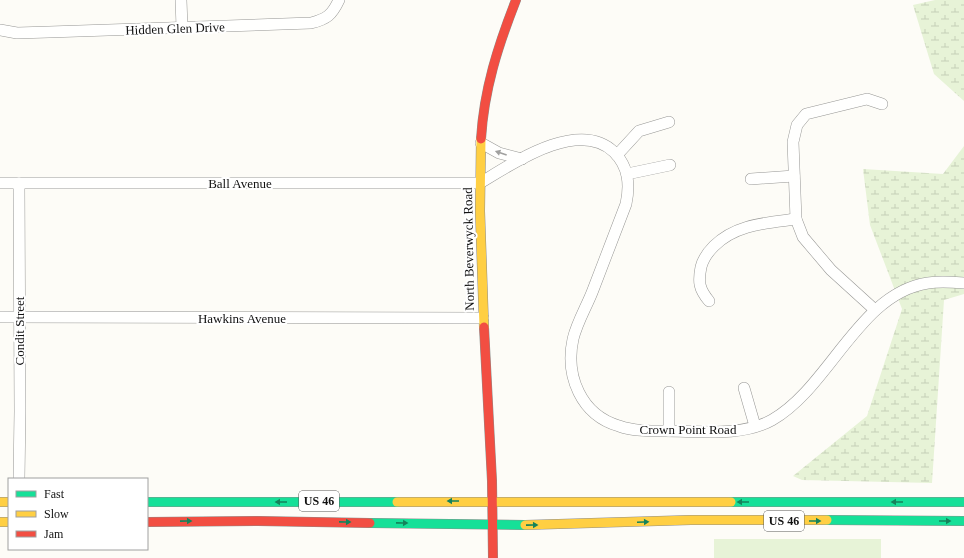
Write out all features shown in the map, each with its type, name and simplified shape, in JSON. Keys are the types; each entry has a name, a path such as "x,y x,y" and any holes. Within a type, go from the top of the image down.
{"main road":[{"name":"North Beverwyck Road","path":"493,558 492,502 483,318 480,183 481,143 486,94 493,62 516,0"},
{"name":"US 46","path":"148,502 964,502"},
{"name":"US 46","path":"148,522 258,521 548,525 691,520 964,521"}],"street":[{"path":"181,0 182,27"},
{"name":"Hidden Glen Drive","path":"0,30 23,33 311,23 324,19 330,15 335,10 339,0"},
{"path":"875,310 831,270 803,237 796,219 793,142 797,125 806,114 867,99 882,104"},
{"path":"617,155 639,131 669,122"},
{"name":"Crown Point Road","path":"480,183 522,158 550,146 577,140 589,140 604,144 617,155 623,164 629,183 626,204 592,293 573,337 571,351 573,378 578,392 585,404 604,421 619,426 635,429 669,431 715,431 744,429 771,421 783,413 813,385 837,354 875,310 888,299 913,287 926,283 964,283"},
{"path":"481,143 498,153 522,158"},
{"path":"627,174 670,165"},
{"path":"751,179 794,176"},
{"name":"Ball Avenue","path":"0,183 480,183"},
{"name":"Condit Street","path":"19,183 19,478"},
{"path":"708,301 699,284 702,263 708,252 724,236 749,226 796,219"},
{"name":"Hawkins Avenue","path":"0,317 483,318"},
{"path":"744,388 755,426"},
{"path":"669,392 669,431"}],"green space":[{"path":"935,0 964,0 964,101 934,74 913,5"},
{"path":"964,146 964,294 944,300 932,483 802,480 793,476 867,416 902,309 870,225 863,169 943,174"},
{"path":"714,539 881,539 881,558 714,558"}],"traffic: fast":[{"path":"148,502 397,502"},
{"path":"731,502 964,502"},
{"path":"827,520 964,521"},
{"path":"370,523 525,525"}],"traffic: slow":[{"path":"481,139 480,211 484,327"},
{"path":"0,502 8,502"},
{"path":"397,502 731,502"},
{"path":"525,525 691,520 827,520"},
{"path":"0,522 8,522"}],"traffic: jam":[{"path":"481,139 485,103 493,68 503,34 516,0"},
{"path":"484,327 492,481 493,558"},
{"path":"148,522 258,521 370,523"}]}
